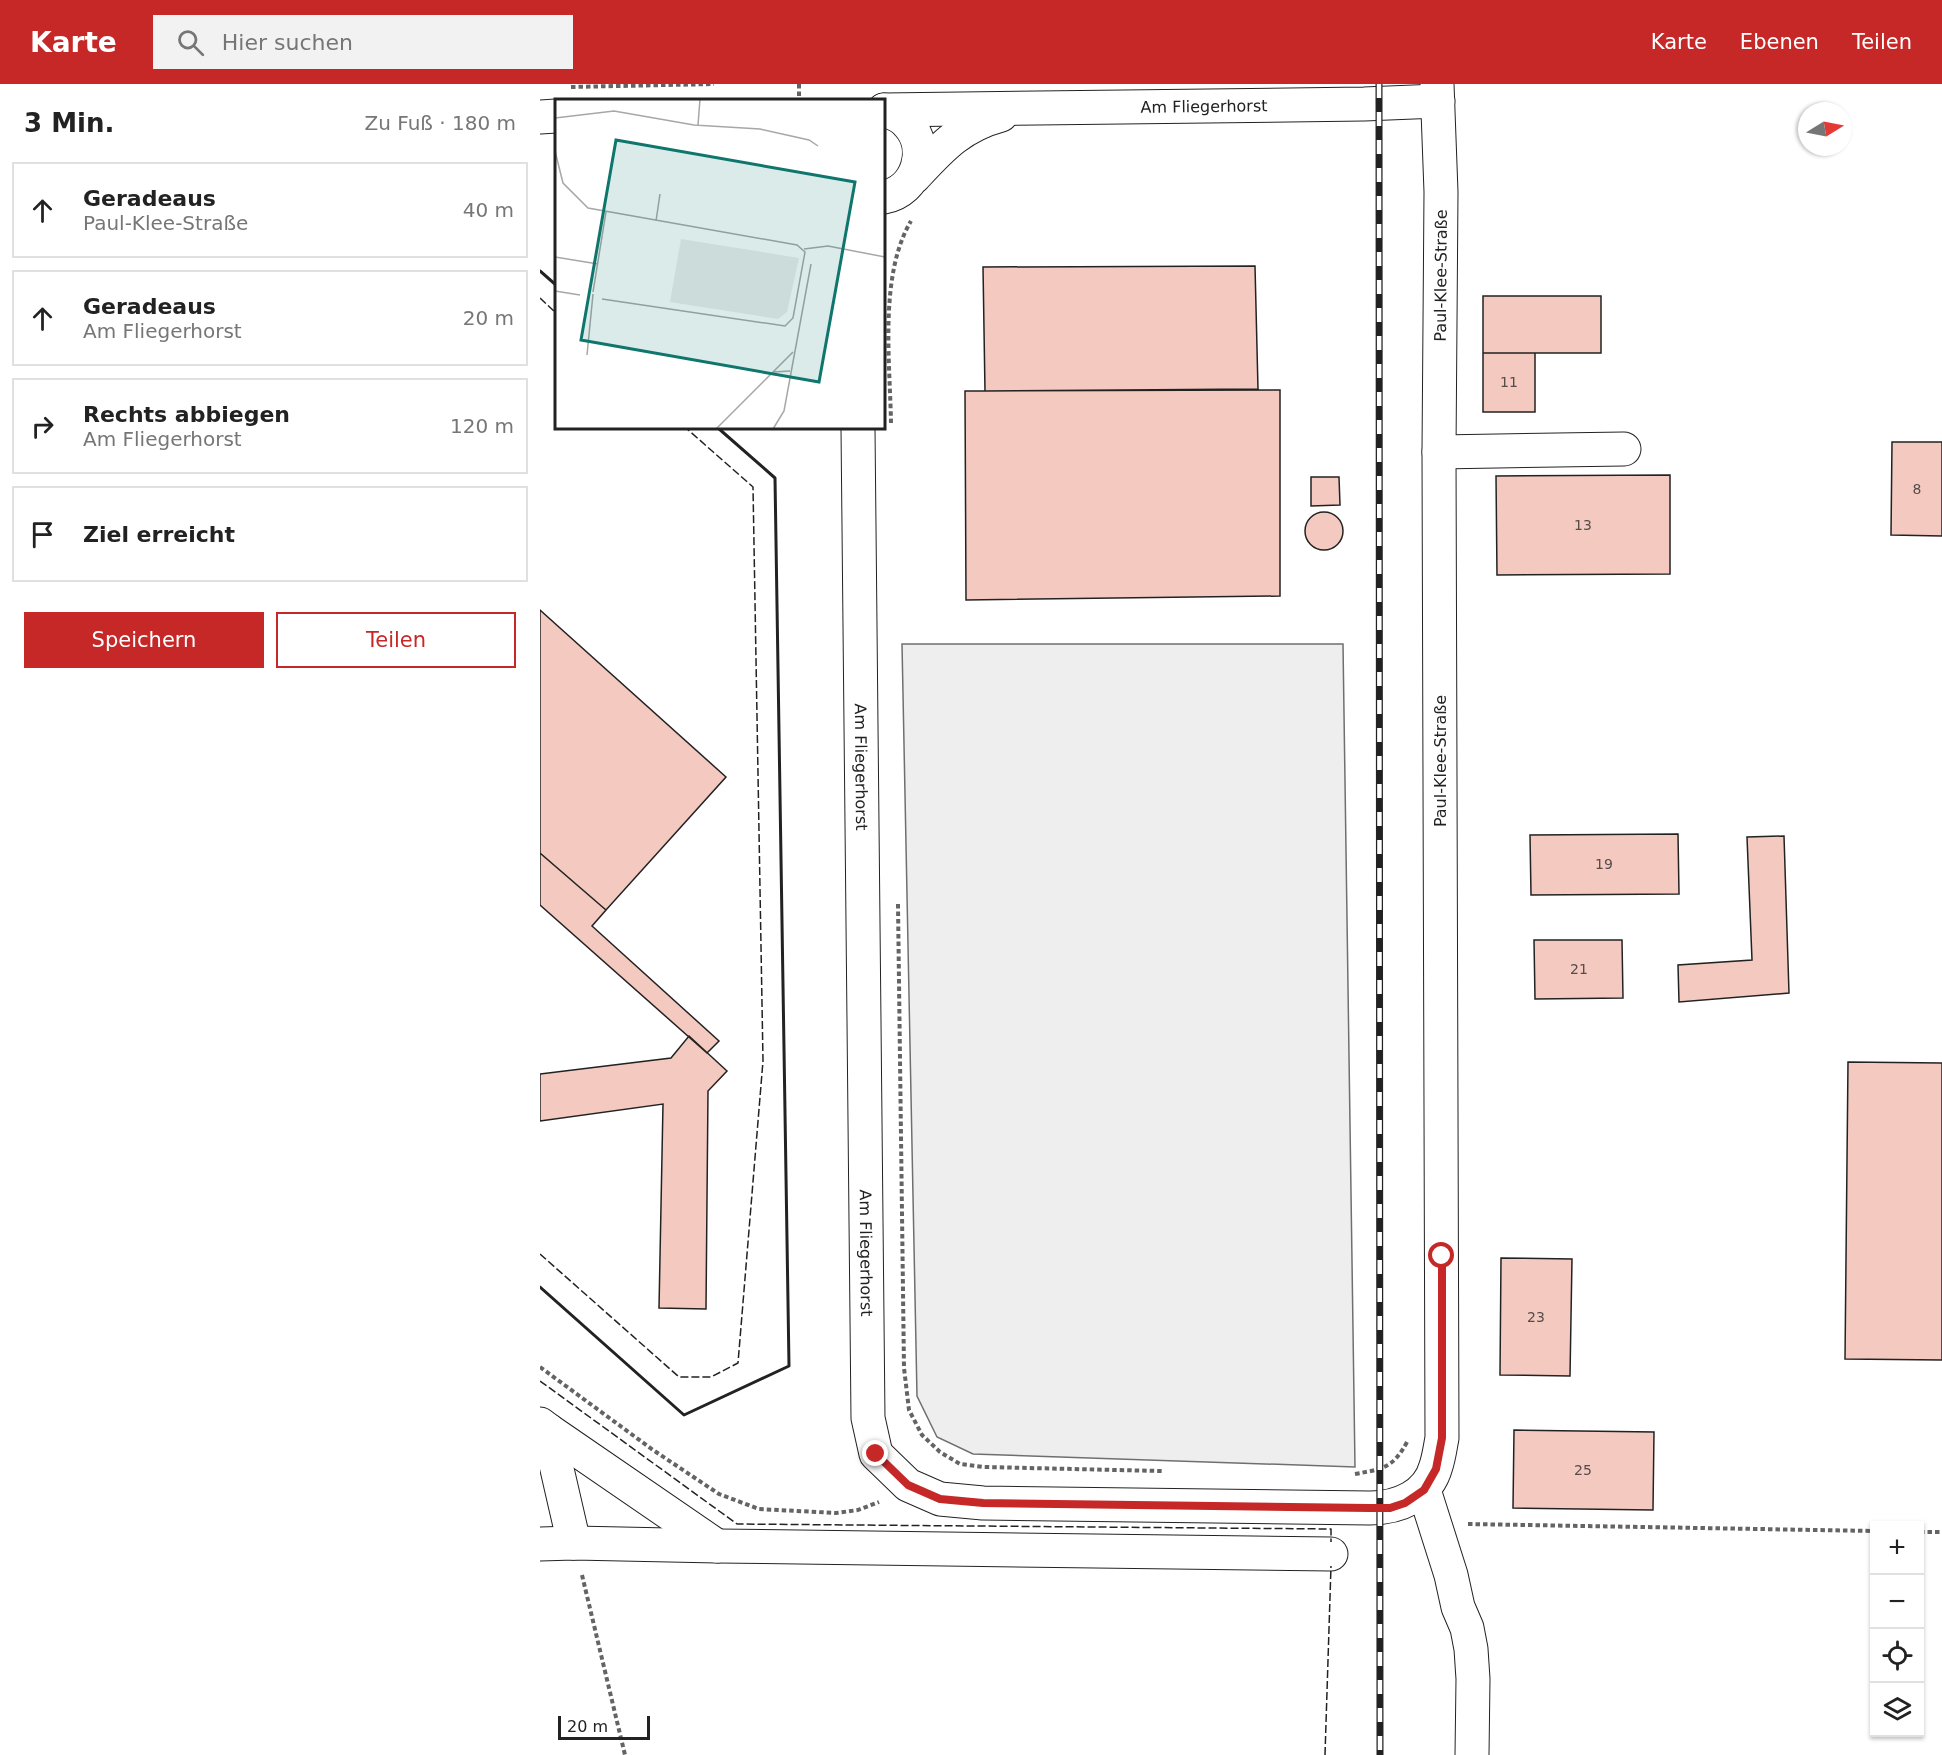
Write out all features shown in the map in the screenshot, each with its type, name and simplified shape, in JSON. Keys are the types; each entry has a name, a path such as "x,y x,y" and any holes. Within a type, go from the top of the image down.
{"street":[{"name":"Am Fliegerhorst","path":"885,110 1063,100 1364,104 1438,93"},
{"name":"Paul-Klee-Straße","path":"1424,1490 1436,1469 1442,1438 1439,452 1441,192 1438,93"},
{"name":"Am Fliegerhorst","path":"900,198 942,146 956,134 992,118 1063,100"},
{"path":"540,117 555,106"},
{"name":"Am Fliegerhorst","path":"885,110 896,114 908,123 916,135 920,149 919,164 900,198"},
{"name":"Am Fliegerhorst","path":"858,429 868,1418 876,1454 908,1485 940,1499 983,1503 1390,1508 1405,1503 1424,1490"},
{"path":"1439,452 1624,449"},
{"path":"544,1427 574,1543"},
{"path":"544,1427 717,1546"},
{"path":"1424,1490 1451,1575 1458,1607 1467,1628 1471,1649 1472,1755"},
{"path":"540,1544 1331,1554"}],"path":[{"path":"586,99 714,84"},
{"path":"891,433 889,301 894,263 909,224 900,198"},
{"path":"897,901 904,1368 909,1410 922,1435 940,1452 960,1464 984,1467 1171,1471"},
{"path":"540,1367 653,1450 719,1494 759,1509 836,1513 858,1510 877,1503 908,1485"},
{"path":"1345,1474 1379,1469 1395,1461 1407,1443 1408,1434"},
{"path":"1434,1523 1870,1531"},
{"path":"1924,1532 1942,1532"},
{"path":"574,1543 625,1755"}],"shaded area":[{"path":"902,644 1343,644 1355,1467 973,1454 937,1437 917,1396"}],"building":[{"path":"1255,266 1258,389 985,391 983,267"},
{"path":"1483,296 1601,296 1601,353 1483,353"},
{"path":"1483,353 1535,353 1535,412 1483,412"},
{"path":"1280,390 1280,596 966,600 965,391"},
{"path":"1892,442 1942,442 1942,536 1891,535"},
{"path":"1670,475 1670,574 1497,575 1496,476"},
{"path":"1311,477 1339,477 1340,505 1311,506"},
{"path":"1324,512 1337,518 1343,531 1337,544 1324,550 1311,544 1305,531 1311,518"},
{"path":"540,610 726,777 606,910 540,853"},
{"path":"1678,834 1679,894 1531,895 1530,835"},
{"path":"1784,836 1789,993 1679,1002 1678,965 1752,960 1747,837"},
{"path":"540,853 606,910 592,926 719,1041 707,1053 540,905"},
{"path":"1534,940 1622,940 1623,998 1535,999"},
{"path":"689,1036 727,1071 708,1091 706,1309 659,1308 663,1104 540,1121 540,1074 671,1058"},
{"path":"1848,1062 1942,1063 1942,1360 1845,1359"},
{"path":"1501,1258 1572,1259 1570,1376 1500,1375"},
{"path":"1514,1430 1654,1432 1653,1510 1513,1508"}],"railway":[{"path":"1379,84 1380,1755"}],"fence":[{"path":"540,298 555,312"},
{"path":"540,1254 679,1377 711,1377 738,1363 763,1061 753,487 687,429"},
{"path":"540,1381 737,1524 1331,1529 1331,1542"},
{"path":"1325,1755 1331,1566"}],"wall":[{"path":"540,271 555,284"},
{"path":"540,1287 684,1415 789,1366 775,478 719,429"}],"route":[{"path":"876,1454 908,1485 940,1499 983,1503 1390,1508 1405,1503 1424,1490 1436,1469 1442,1438 1442,1256"}]}
